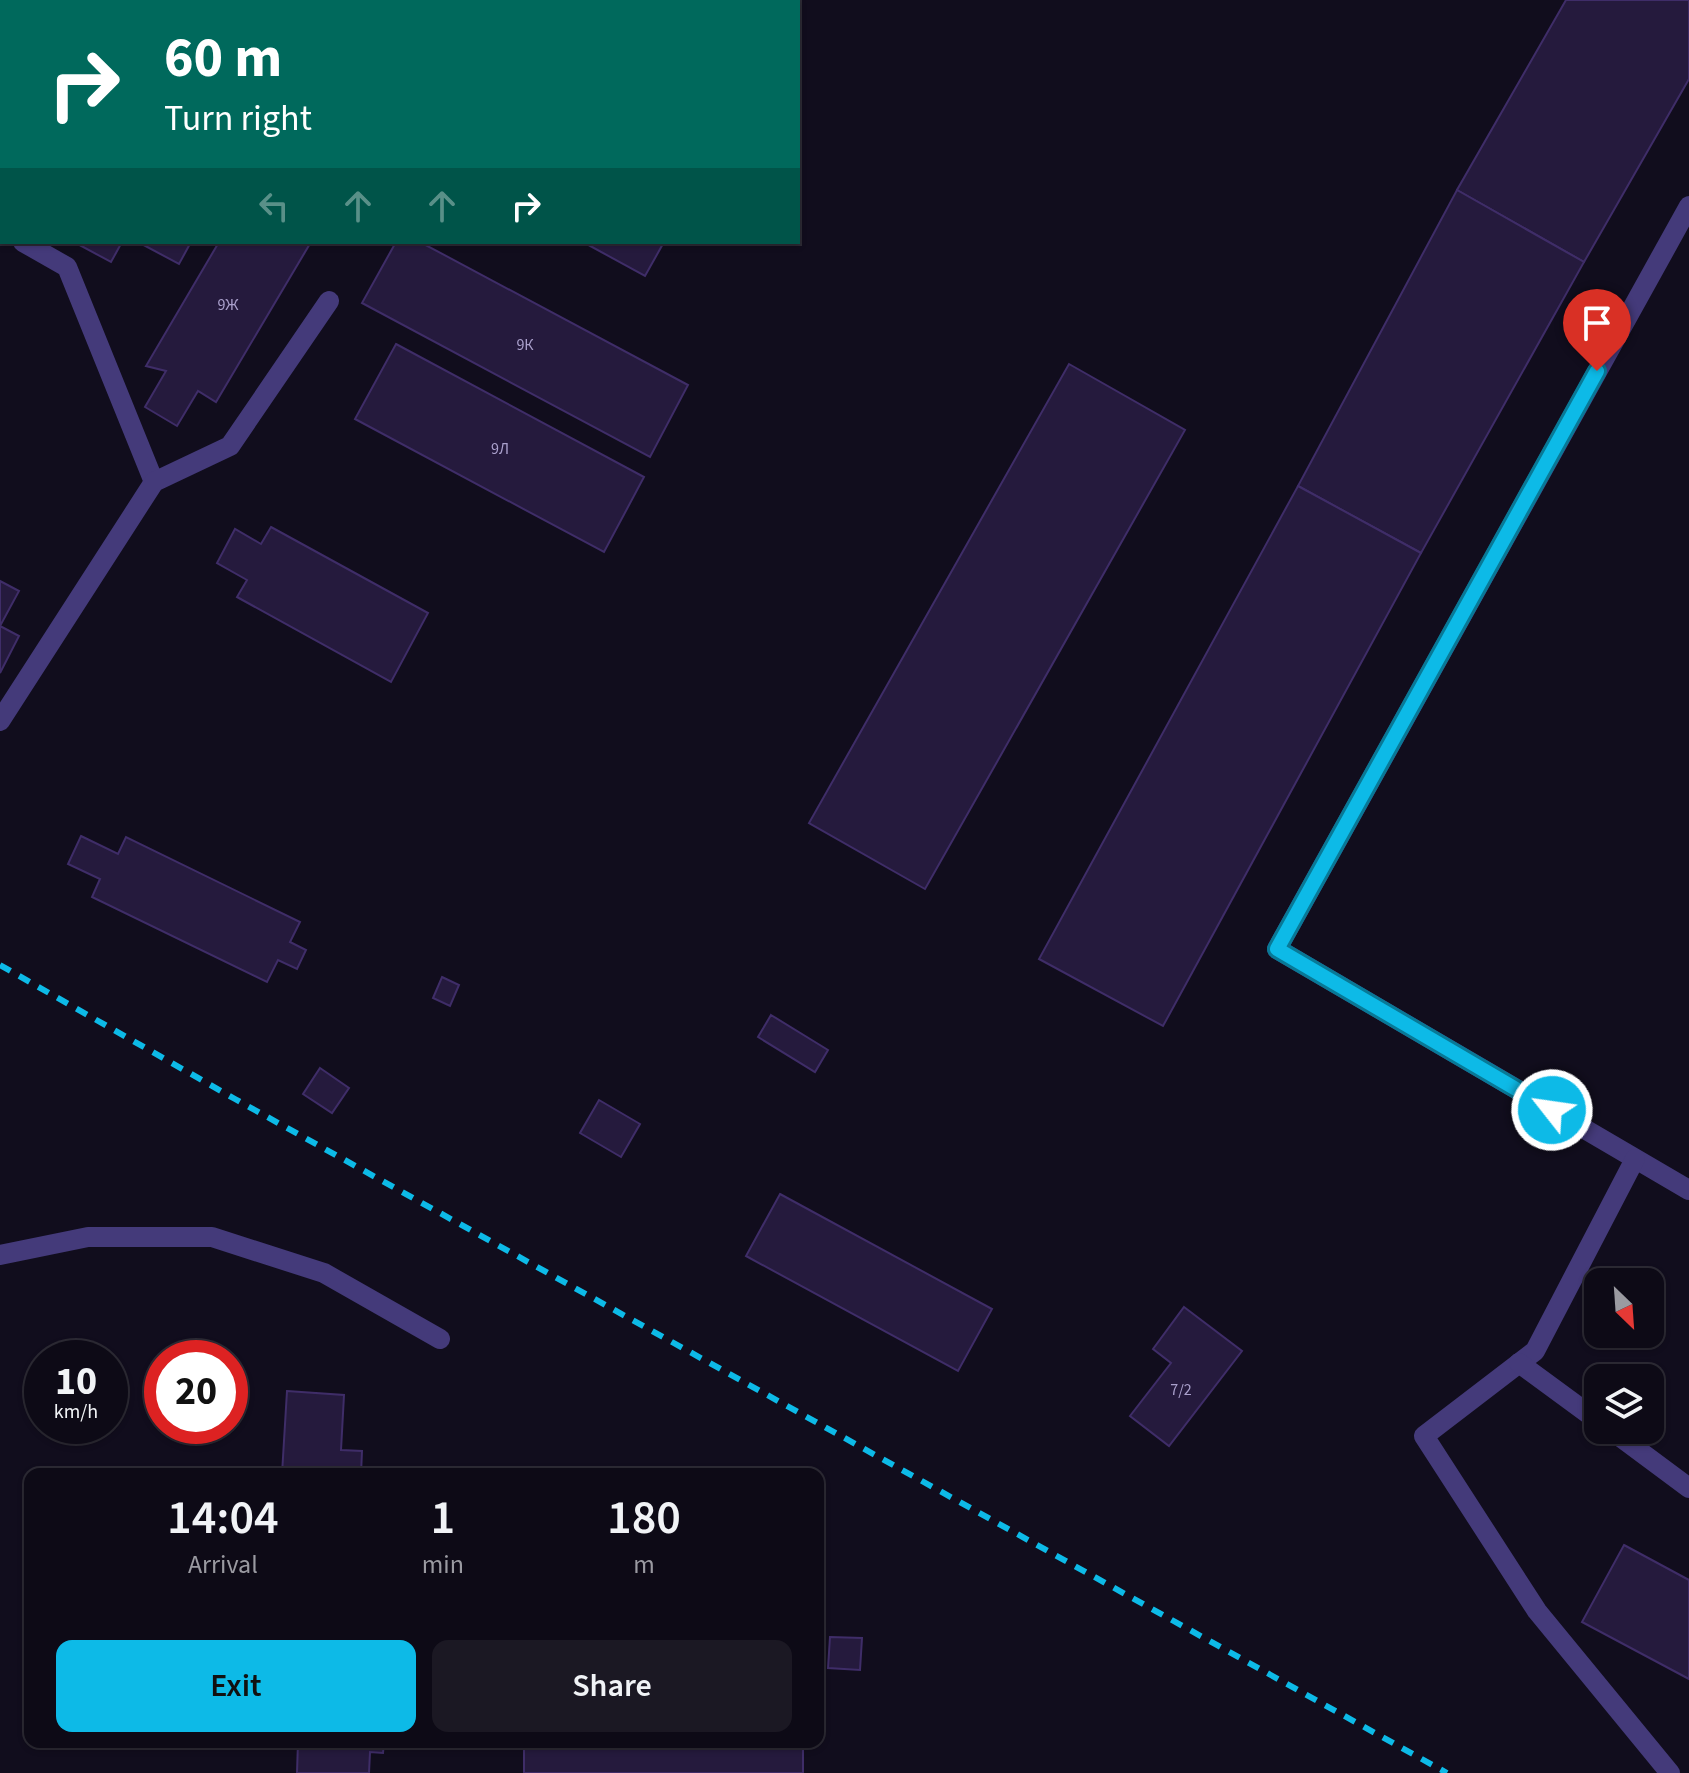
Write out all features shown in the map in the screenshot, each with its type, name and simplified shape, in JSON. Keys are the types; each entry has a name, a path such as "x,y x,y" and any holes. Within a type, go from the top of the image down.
{"lane":[{"path":"1689,206 1277,949 1689,1190"},
{"path":"27,244 67,267 154,482"},
{"path":"0,721 154,482 230,446 329,301"},
{"path":"1635,1159 1535,1351 1424,1436 1537,1611 1670,1773"},
{"path":"0,1255 88,1237 212,1237 324,1273 440,1339"},
{"path":"1519,1363 1584,1411"},
{"path":"1630,1444 1689,1488"}],"building":[{"path":"1566,0 1689,0 1689,79 1584,262 1457,190"},
{"path":"1457,190 1584,262 1421,553 1298,486"},
{"path":"78,244 121,244 111,262"},
{"path":"142,244 190,244 179,264"},
{"path":"218,244 310,244 216,402 198,391 177,426 145,407 166,371 146,366"},
{"path":"395,244 424,244 688,385 650,457 362,303"},
{"path":"587,244 663,244 645,276"},
{"path":"396,344 644,477 604,552 355,419"},
{"path":"1069,364 1185,430 925,889 809,823"},
{"path":"1298,486 1421,553 1163,1026 1039,959"},
{"path":"271,527 428,613 391,682 237,597 247,580 217,563 235,529 261,544"},
{"path":"0,581 19,591 0,626"},
{"path":"0,626 19,636 0,673"},
{"path":"81,836 118,854 126,837 300,922 290,942 306,950 297,969 278,960 267,982 92,897 100,879 68,864"},
{"path":"442,977 459,985 450,1006 433,998"},
{"path":"771,1015 828,1050 815,1072 758,1037"},
{"path":"320,1068 349,1088 332,1113 303,1094"},
{"path":"599,1100 640,1124 621,1157 580,1133"},
{"path":"780,1194 992,1309 958,1371 746,1256"},
{"path":"1184,1307 1242,1351 1169,1446 1130,1416 1171,1363 1153,1349"},
{"path":"287,1391 344,1395 341,1450 362,1451 361,1468 282,1468"},
{"path":"1624,1545 1689,1580 1689,1679 1582,1622"},
{"path":"830,1637 862,1638 860,1670 828,1668"},
{"path":"298,1748 383,1748 383,1753 370,1752 369,1773 297,1773"},
{"path":"524,1748 803,1748 803,1773 524,1773"}],"railway":[{"path":"0,965 235,1099 1447,1773"}],"route":[{"path":"1552,1110 1277,949 1597,371"}]}
